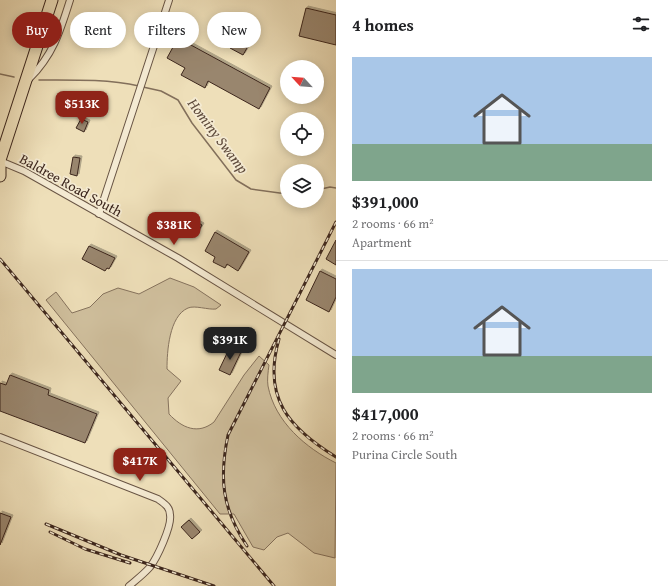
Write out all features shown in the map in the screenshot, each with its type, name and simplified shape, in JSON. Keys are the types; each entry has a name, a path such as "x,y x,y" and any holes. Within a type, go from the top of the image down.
{"highway":[{"path":"0,161 52,0"},
{"path":"0,166 0,176"}],"street":[{"path":"26,82 38,70 55,44 70,0"},
{"path":"99,214 146,76 169,0"},
{"name":"Baldree Road South","path":"0,161 24,171 178,258 336,355"},
{"path":"0,437 158,499 169,508 169,525 157,556 150,567 129,586"}],"shaded area":[{"path":"170,278 194,287 221,305 216,309 194,307 188,308 182,312 173,326 170,335 167,369 181,381 168,398 169,414 179,423 190,428 196,429 208,426 214,422 244,375 259,356 269,365 268,386 277,411 293,432 303,442 336,463 335,558 314,553 288,533 277,537 264,550 253,547 234,514 220,514 46,300 56,292 72,313 90,307 103,294 118,288 139,294"}],"building":[{"path":"306,8 336,15 336,45 299,36"},
{"path":"172,48 196,48 270,88 259,109 208,81 205,88 181,75 185,68 167,58"},
{"path":"230,48 247,48 243,55"},
{"path":"81,119 88,122 84,132 76,128"},
{"path":"73,157 80,158 77,176 70,174"},
{"path":"188,217 202,225 195,237 181,229"},
{"path":"215,232 249,252 238,271 227,264 225,268 213,262 215,257 205,251"},
{"path":"336,240 336,265 326,259"},
{"path":"89,246 115,258 109,269 107,268 105,271 82,259"},
{"path":"320,271 336,279 336,297 329,312 306,300"},
{"path":"230,347 241,352 230,375 219,370"},
{"path":"10,375 49,390 48,395 97,414 85,443 0,411 0,383 6,385"},
{"path":"0,513 11,517 0,545"},
{"path":"189,520 200,532 192,539 181,527"}],"waterway":[{"name":"Hominy Swamp","path":"0,74 14,77"},
{"name":"Hominy Swamp","path":"39,80 102,81 139,86"},
{"name":"Hominy Swamp","path":"143,87 161,91 178,100 192,123 236,180 251,189 280,193"},
{"name":"Hominy Swamp","path":"324,188 336,188"}],"railway":[{"path":"247,546 232,519 225,493 223,479 228,435 336,222"},
{"path":"0,259 274,586"},
{"path":"279,339 275,360 274,378 277,395 293,422 305,435 336,457"},
{"path":"46,524 121,555 214,586"},
{"path":"50,532 85,549 130,563"}]}
